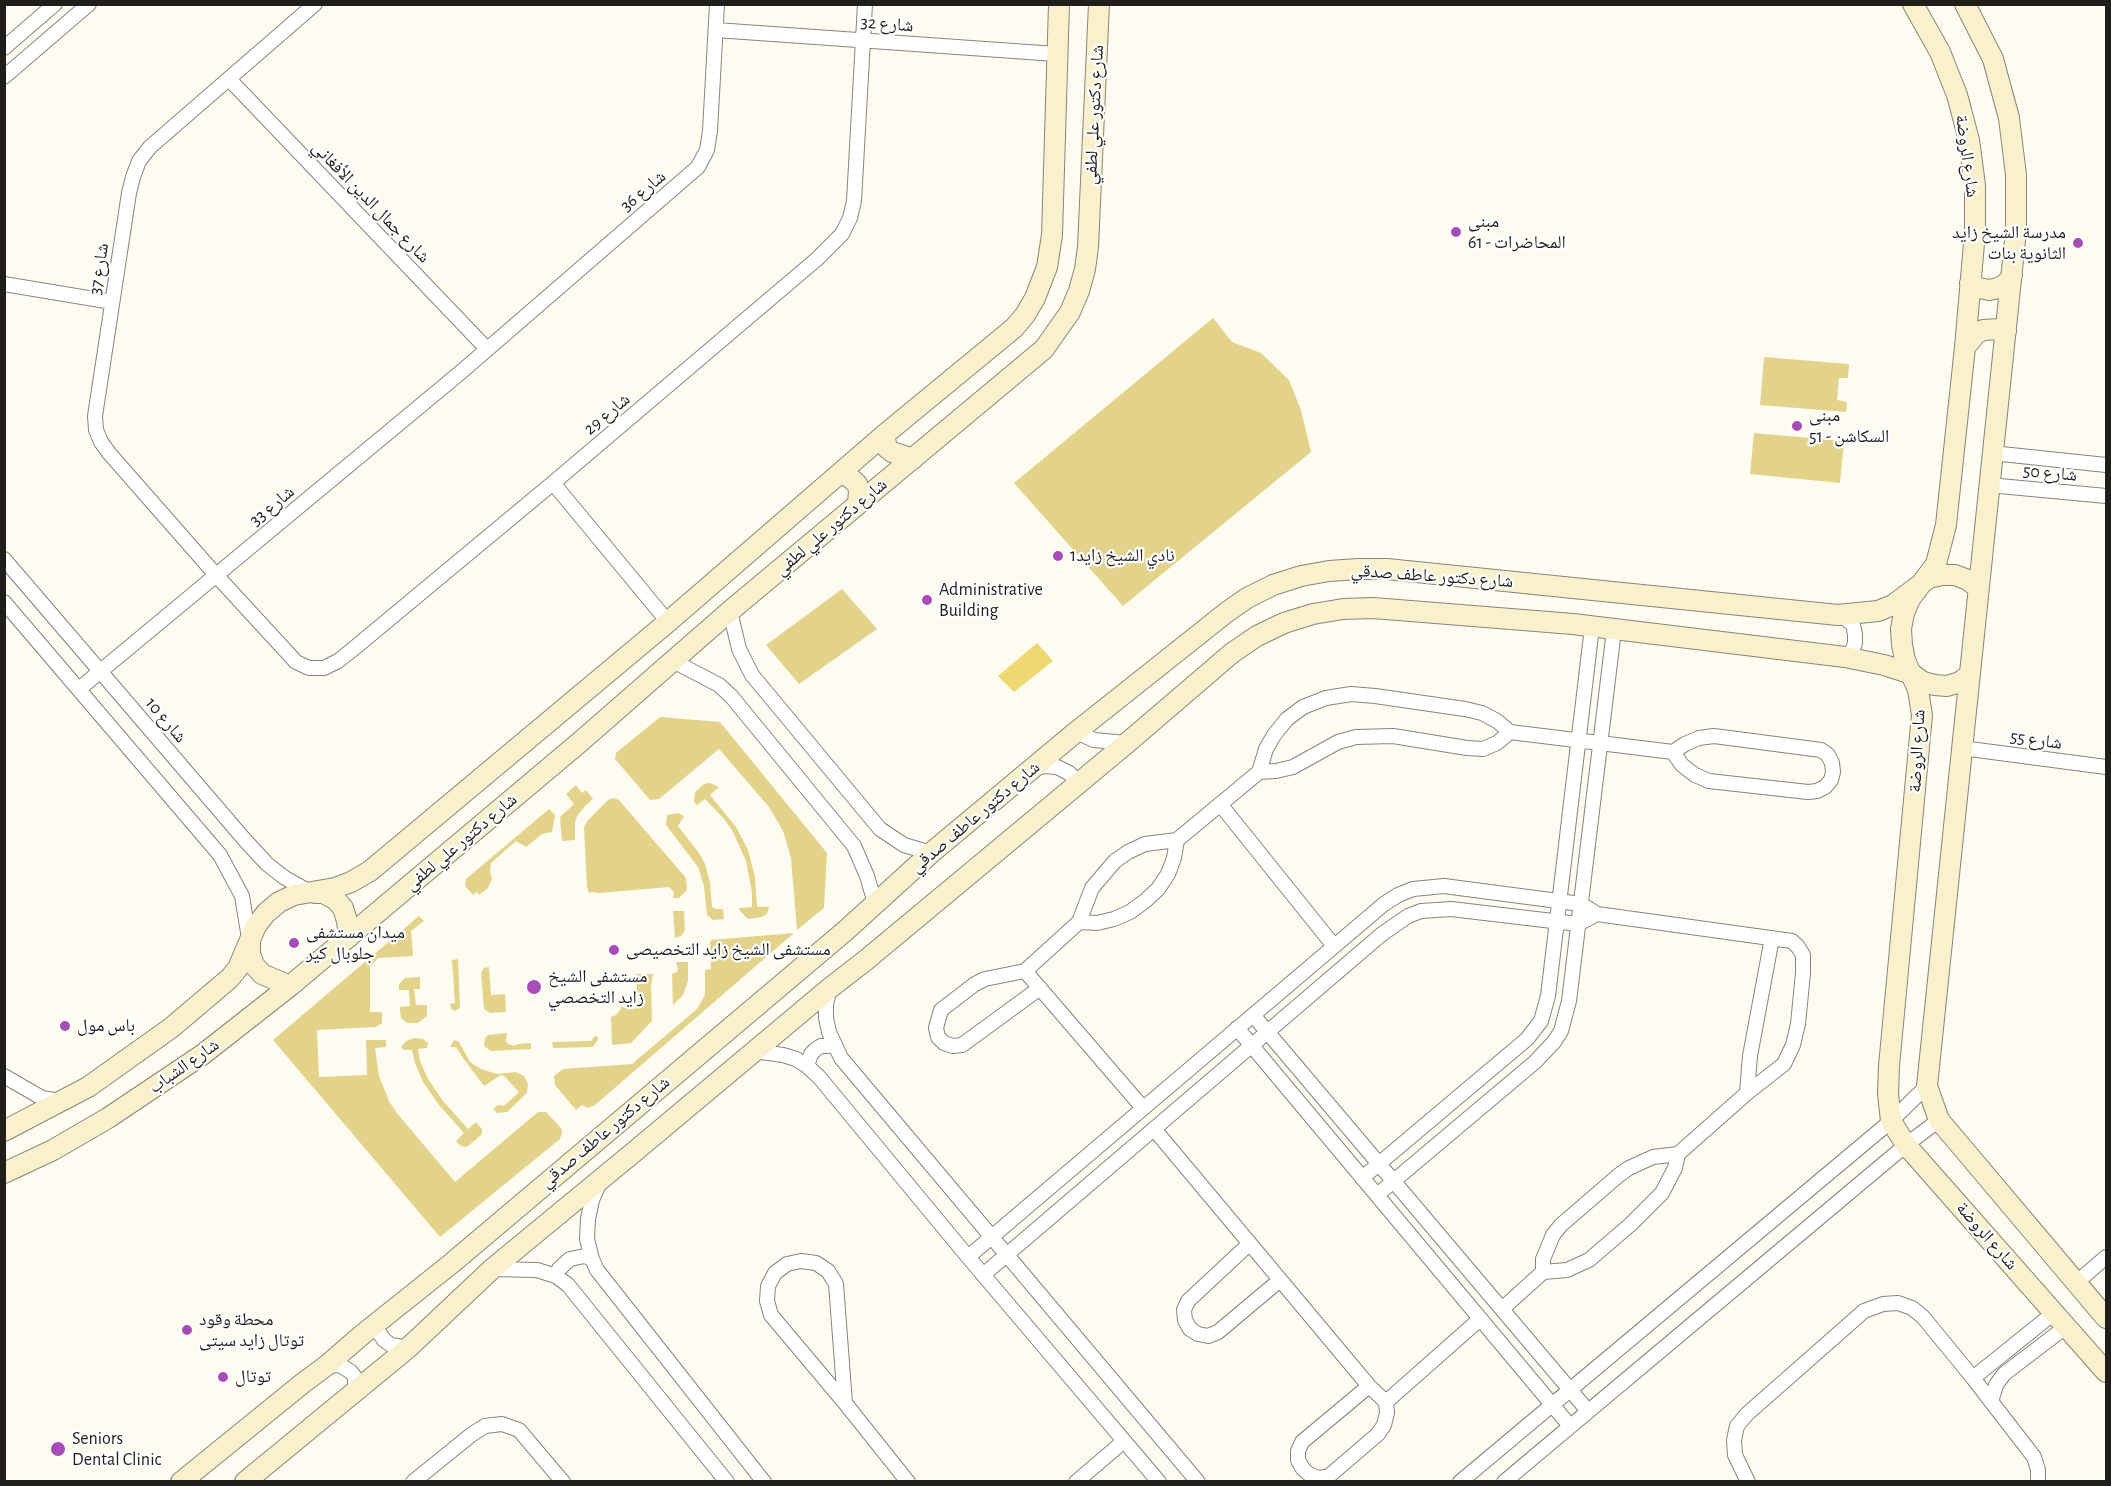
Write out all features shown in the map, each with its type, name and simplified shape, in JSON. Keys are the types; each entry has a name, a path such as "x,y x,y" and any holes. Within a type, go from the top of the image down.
{"street":[{"path":"4,48 55,4"},
{"path":"4,76 89,4"},
{"name":"شارع 37","path":"216,575 109,453 96,430 95,416 129,194 139,161 150,147 315,4"},
{"name":"شارع 36","path":"487,349 698,167 707,150 710,130 717,4"},
{"name":"شارع 29","path":"216,575 296,662 309,668 324,668 346,655 554,483 817,259 842,234 850,218 854,201 866,4"},
{"name":"شارع دكتور علي لطفي","path":"310,892 351,882 370,871 668,622 884,435 1014,328 1025,315 1035,298 1047,267 1052,235 1059,4"},
{"name":"شارع دكتور علي لطفي","path":"349,937 730,611 1044,349 1064,321 1079,291 1085,269 1088,247 1099,4"},
{"name":"شارع الروضة","path":"1913,4 1940,52 1957,95 1969,140 1975,185 1975,232 1946,525 1936,564 1918,585 1910,599 1901,629 1904,652 1918,690 1922,715 1889,1066 1888,1094 1891,1121 1906,1144 2106,1372"},
{"name":"شارع الروضة","path":"1965,4 1993,59 2009,118 2016,174 2016,231 1927,1086 1939,1120 2106,1318"},
{"name":"شارع 32","path":"716,30 1056,54"},
{"name":"شارع جمال الدين الأفغاني","path":"230,79 487,349"},
{"path":"1970,283 1989,290 2007,283 2012,275"},
{"path":"4,284 112,302"},
{"path":"1965,347 1976,334 1983,330 2006,331"},
{"name":"شارع 33","path":"79,689 487,349"},
{"path":"884,435 887,448 892,453 913,459"},
{"name":"شارع 50","path":"1992,453 2106,465"},
{"path":"838,475 847,475 856,484 859,490 858,504"},
{"path":"554,483 668,622"},
{"name":"شارع 50","path":"1989,486 2106,496"},
{"name":"شارع 10","path":"4,559 267,864 285,878 310,892"},
{"name":"شارع دكتور عاطف صدقي","path":"180,1482 452,1263 931,853 1076,732 1247,598 1273,585 1301,576 1358,568 1387,569 1838,615 1878,611 1893,605 1918,585"},
{"path":"1918,585 1929,578 1955,575 1968,580 1978,588"},
{"path":"4,603 220,855 242,896 248,919 250,954 254,965 262,974 290,986"},
{"name":"شارع دكتور عاطف صدقي","path":"245,1482 408,1348 492,1269 830,988 867,960 1232,653 1284,623 1313,614 1343,609 1373,608 1592,627 1845,657 1870,661 1912,674"},
{"path":"730,611 739,649 752,675 880,829 904,845 931,853"},
{"path":"1838,615 1852,625 1856,634 1852,651 1845,657"},
{"path":"1362,1178 1535,1031 1545,1010 1592,627"},
{"path":"1377,1195 1535,1062 1561,1031 1569,1001 1614,630"},
{"path":"673,661 719,685 731,696 854,846 867,876 875,903"},
{"path":"1912,674 1923,682 1935,686 1947,686 1960,682 1970,674"},
{"path":"1040,988 962,1045 953,1046 944,1043 938,1037 936,1028 941,1010 975,984 997,975 1018,974 1025,970 1079,922 1092,888 1115,861 1145,844 1177,840 1259,772 1266,749 1274,735 1287,719 1303,706 1326,698 1351,694 1375,696 1482,713 1497,721 1510,732 1673,752 1699,738 1714,736 1813,747 1828,755 1833,772 1831,780 1825,787 1808,792 1709,781 1695,775 1682,765 1673,752"},
{"path":"1076,732 1094,740 1127,743"},
{"path":"1259,772 1293,767 1338,742 1356,738 1393,736 1483,749 1497,743 1510,732"},
{"name":"شارع 55","path":"1962,748 2106,767"},
{"path":"1032,770 1044,766 1057,767 1069,772 1079,783"},
{"path":"1220,804 1334,946"},
{"path":"1079,922 1096,923 1114,919 1130,912 1145,901 1158,889 1168,874 1177,840"},
{"path":"968,1257 1384,904 1413,889 1444,886 1559,901 1581,904 1597,914 1792,940 1803,955 1803,973 1798,1024 1793,1045 1784,1064 1747,1093 1678,1154 1653,1157 1629,1168 1561,1225 1547,1246 1543,1272"},
{"path":"310,892 323,893 335,899 343,908 349,937"},
{"name":"شارع الشباب","path":"4,1131 88,1087 171,1028 230,978 256,926 272,908 294,896 310,892"},
{"path":"983,1275 1382,934 1408,916 1422,911 1451,909 1578,924 1597,914"},
{"name":"شارع الشباب","path":"4,1173 53,1150 108,1118 202,1055 349,937"},
{"path":"1747,1093 1750,1056 1772,938"},
{"path":"1025,970 1143,1108"},
{"path":"830,988 826,1004 826,1018 834,1046 841,1058 1198,1482"},
{"path":"1253,1015 1588,1411"},
{"path":"1238,1028 1570,1426"},
{"path":"807,1066 811,1054 816,1049 821,1046 834,1046"},
{"path":"754,1051 783,1055 807,1066 819,1077 1159,1482"},
{"path":"4,1076 42,1098 60,1101"},
{"path":"1461,1482 1891,1121 1927,1086"},
{"path":"1504,1482 1906,1144 1939,1120"},
{"path":"1154,1129 1369,1386 1386,1402 1387,1413 1384,1425 1378,1434 1329,1476 1320,1478 1310,1475 1303,1469 1299,1460 1298,1451 1302,1442 1369,1386"},
{"path":"1502,1309 1543,1272 1567,1270 1578,1266 1589,1260 1616,1237 1662,1193 1675,1168 1678,1154"},
{"path":"602,1179 592,1200 588,1219 587,1239 597,1270 764,1482"},
{"path":"1249,1244 1188,1301 1184,1310 1185,1320 1190,1329 1208,1336 1218,1332 1280,1280"},
{"path":"556,1276 559,1269 570,1259 585,1257 592,1259"},
{"path":"2076,1283 2106,1257"},
{"path":"845,1403 836,1284 828,1271 816,1263 801,1261 787,1264 775,1273 768,1286 767,1301 771,1315 908,1482"},
{"path":"492,1269 537,1270 556,1276 568,1285 727,1482"},
{"path":"1748,1482 1735,1455 1734,1440 1737,1426 1747,1414 1864,1311 1883,1304 1898,1303 1912,1308 1923,1317 1973,1378 2034,1457 2038,1470 2038,1482"},
{"path":"1386,1402 1480,1319"},
{"path":"1973,1378 2061,1319"},
{"path":"1991,1402 1996,1385 2004,1374 2061,1319"},
{"path":"374,1325 384,1340 391,1345 408,1348"},
{"path":"326,1366 346,1367 355,1377 355,1391"},
{"path":"413,1482 471,1435 485,1426 502,1424 519,1430 562,1482"},
{"path":"1076,1482 1124,1441"}],"shaded area":[{"path":"1213,318 1232,342 1261,353 1289,380 1301,410 1311,452 1123,606 1014,483"},
{"path":"1764,357 1849,364 1848,378 1839,378 1837,400 1847,402 1846,412 1760,405"},
{"path":"1754,433 1844,441 1840,483 1750,474"},
{"path":"842,589 877,629 799,684 766,645"},
{"path":"1037,643 1053,661 1014,692 998,676"},
{"path":"660,717 720,722 827,853 824,908 797,930 791,858 783,831 769,807 719,749 659,799 650,800 615,759 616,753"},
{"path":"710,783 719,787 710,795 736,827 748,850 755,877 757,907 769,907 767,914 762,917 748,919 740,911 739,908 752,907 752,892 746,861 733,832 705,799 697,805 694,802 695,792 704,784"},
{"path":"576,785 582,793 586,790 593,799 577,816 575,840 562,841 560,817 574,804 566,794"},
{"path":"613,798 619,800 686,878 687,890 679,898 673,898 674,892 669,887 589,893 584,827 608,800"},
{"path":"549,809 555,815 552,832 542,834 526,847 516,841 491,863 492,879 488,888 479,895 477,892 473,895 465,886 466,879"},
{"path":"678,813 684,816 678,826 705,864 710,882 712,907 723,909 724,919 713,920 707,915 704,886 698,867 666,825 667,815"},
{"path":"673,911 684,911 685,930 681,936 675,938"},
{"path":"419,916 424,921 411,931 413,956 378,958 370,967 370,1012 382,1012 382,1023 376,1027 317,1030 319,1077 367,1075 366,1040 386,1040 386,1047 375,1048 379,1076 389,1101 455,1182 538,1112 546,1112 562,1132 560,1139 440,1237 273,1040"},
{"path":"794,933 595,1105 588,1108 582,1105 576,1110 555,1085 554,1076 563,1069 632,1064 697,1009 705,995 705,970 711,969 711,940"},
{"path":"458,959 460,1008 455,1011 451,1009 450,1004 455,1003 452,960"},
{"path":"676,962 688,962 688,981 683,995 673,1005 672,974 678,969"},
{"path":"489,967 491,995 505,994 506,1012 490,1013 484,1009 481,973 484,968"},
{"path":"636,974 653,974 652,1021 631,1043 612,1045 611,1017 616,1015 622,1007 635,1009 640,1004 637,997"},
{"path":"420,977 420,989 414,989 416,1005 427,1005 427,1016 418,1023 407,1023 401,1018 400,1007 410,1006 409,990 399,990 399,984 405,978"},
{"path":"507,1033 508,1044 514,1046 531,1043 531,1049 491,1051 484,1046 488,1035"},
{"path":"595,1036 598,1040 593,1047 553,1048 552,1042 591,1041"},
{"path":"414,1038 423,1039 428,1043 427,1048 418,1049 420,1061 428,1079 443,1101 468,1129 476,1122 482,1129 482,1134 467,1147 461,1146 456,1141 464,1133 439,1105 423,1082 412,1050 404,1050 401,1047 406,1041"},
{"path":"454,1040 459,1042 470,1062 481,1069 497,1074 516,1072 524,1076 528,1084 527,1093 507,1112 497,1113 493,1109 498,1105 504,1106 519,1092 501,1075 484,1086 456,1047 450,1047"}],"place":[{"name":"مبنى المحاضرات - 61","path":"1456,232"},
{"name":"مدرسة الشيخ زايد الثانوية بنات","path":"2078,243"},
{"name":"مبنى السكاشن - 51","path":"1797,426"},
{"name":"نادي الشيخ زايد1","path":"1058,556"},
{"name":"Administrative Building","path":"927,600"},
{"name":"ميدان مستشفى جلوبال كير","path":"294,943"},
{"name":"مستشفى الشيخ زايد التخصيصى","path":"614,950"},
{"name":"مستشفى الشيخ زايد التخصصي","path":"534,987"},
{"name":"باس مول","path":"65,1026"},
{"name":"محطة وقود توتال زايد سيتى","path":"187,1330"},
{"name":"توتال","path":"223,1377"},
{"name":"Seniors Dental Clinic","path":"58,1449"}]}
